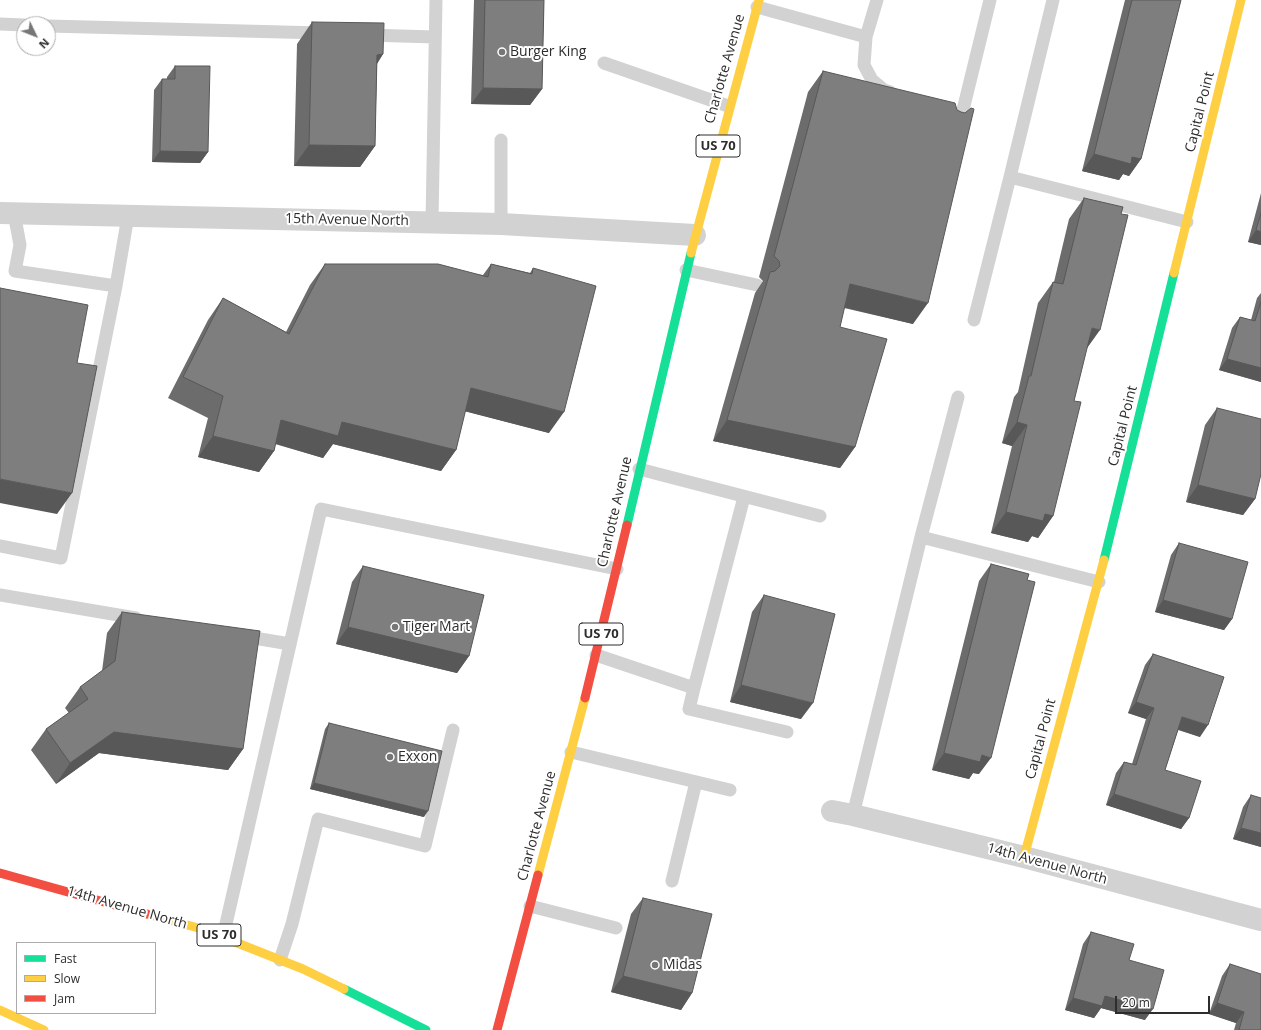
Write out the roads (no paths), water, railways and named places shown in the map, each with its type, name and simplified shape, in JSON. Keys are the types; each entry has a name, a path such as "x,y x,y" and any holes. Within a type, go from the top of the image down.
{"main road":[{"name":"Capital Point","path":"1024,857 1099,582 1241,0"},
{"name":"Charlotte Avenue","path":"497,1030 596,656 686,270 728,106 758,3"},
{"name":"14th Avenue North","path":"0,873 195,927 223,937 303,969 426,1030"},
{"path":"0,1010 44,1030"}],"street":[{"name":"15th Avenue North","path":"7,213 501,224 695,235"},
{"name":"14th Avenue North","path":"832,811 1024,857 1261,920"}],"lane":[{"path":"432,222 436,0"},
{"path":"877,0 866,37 864,66 872,80 884,90 905,97"},
{"path":"948,126 962,114 990,0"},
{"path":"974,320 1053,0"},
{"path":"758,3 866,37"},
{"path":"0,24 16,25"},
{"path":"56,26 333,34"},
{"path":"357,35 435,38"},
{"path":"604,63 728,106"},
{"path":"948,110 962,114"},
{"path":"501,140 501,224"},
{"path":"1010,177 1187,222"},
{"path":"7,213 20,245 15,271 116,286"},
{"path":"0,546 61,558 116,286 128,216"},
{"path":"686,270 757,285"},
{"path":"853,815 921,537 958,397"},
{"path":"639,469 820,516"},
{"path":"744,497 689,709 786,732"},
{"path":"223,937 321,509 616,569"},
{"path":"921,537 1099,582"},
{"path":"0,595 149,620"},
{"path":"227,633 290,644"},
{"path":"596,656 694,688"},
{"path":"280,960 292,924 318,819 425,846 453,730"},
{"path":"571,752 730,790"},
{"path":"672,881 696,782"},
{"path":"530,906 616,928"}],"place":[{"name":"Burger King","path":"502,52"},
{"name":"Tiger Mart","path":"395,627"},
{"name":"Exxon","path":"390,757"},
{"name":"Midas","path":"655,965"}]}
